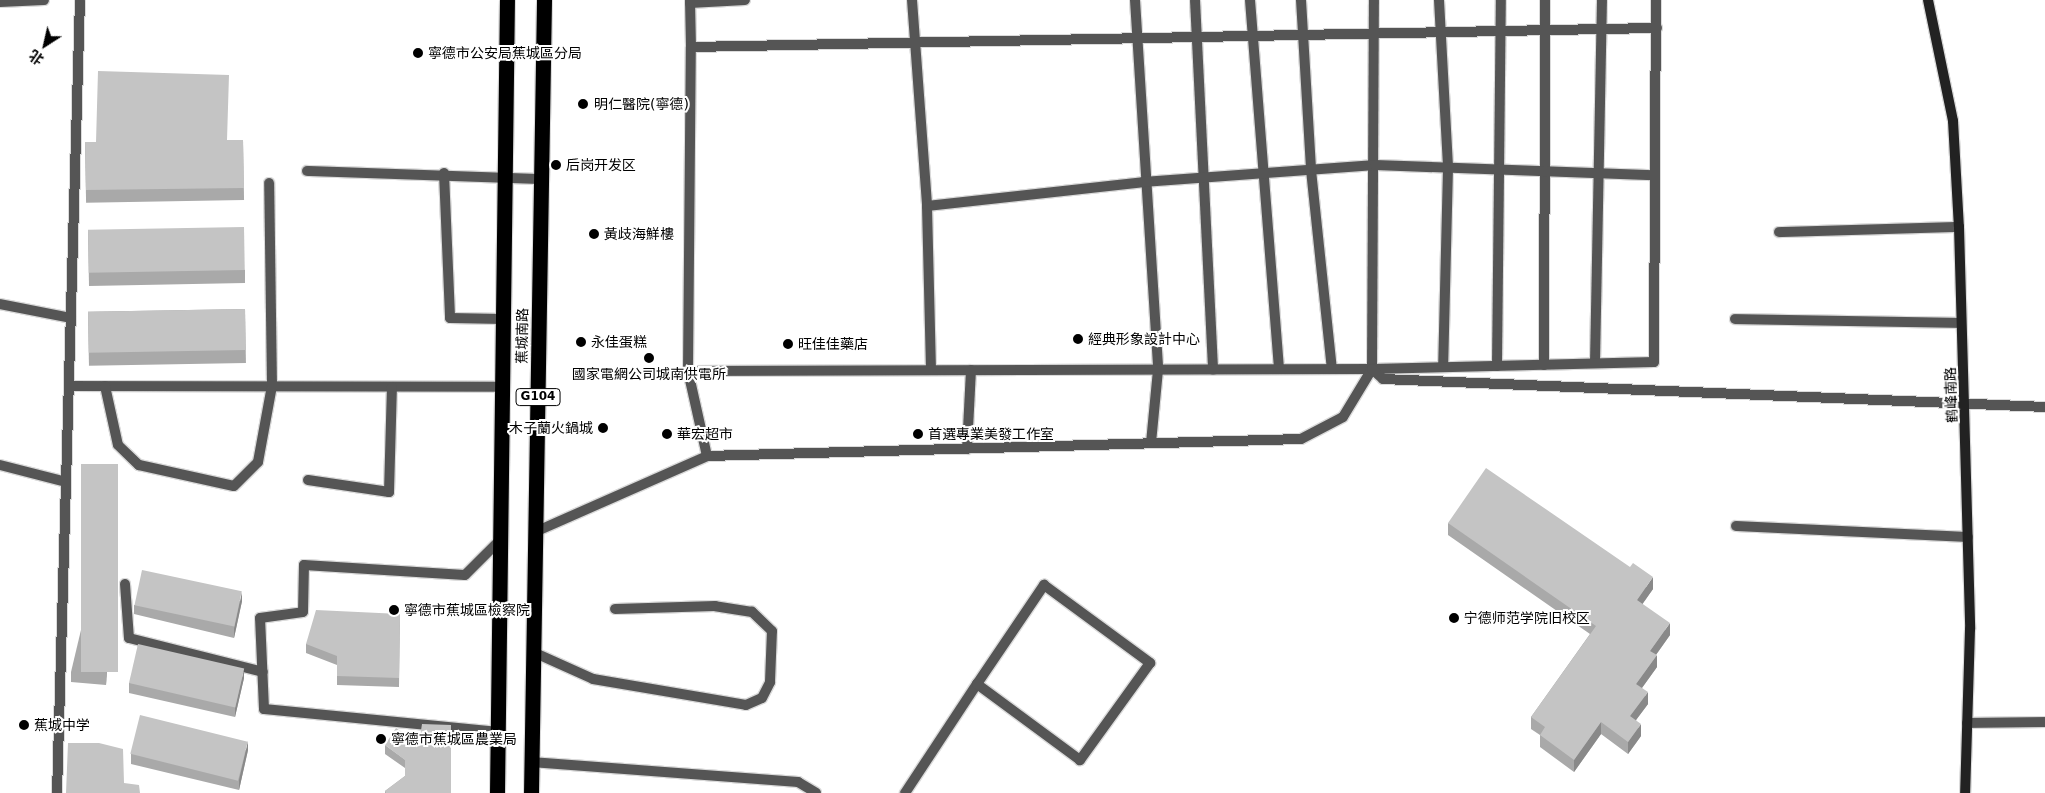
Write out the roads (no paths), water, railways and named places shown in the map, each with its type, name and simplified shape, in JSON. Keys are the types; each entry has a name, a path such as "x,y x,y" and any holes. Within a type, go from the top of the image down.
{"highway":[{"name":"蕉城南路","path":"497,793 507,0"},
{"name":"蕉城南路","path":"532,793 544,0"}],"street":[{"path":"0,2 44,0"},
{"path":"57,793 80,0"},
{"path":"707,456 688,371 690,2 745,0"},
{"path":"912,0 927,206 931,370"},
{"path":"1134,0 1143,182 1158,370 1151,443"},
{"path":"1196,0 1196,37 1206,178 1213,370"},
{"path":"1250,0 1267,173 1279,369"},
{"path":"1301,0 1305,35 1311,170 1332,369"},
{"path":"535,532 707,456 1301,439 1343,417 1372,369 1375,165 1374,0"},
{"path":"1439,0 1439,32 1448,168 1443,367"},
{"path":"1497,366 1501,0"},
{"path":"1544,365 1542,171 1545,0"},
{"path":"1595,364 1597,173 1602,0"},
{"path":"688,371 1372,369 1654,362 1656,0"},
{"name":"鹤峰南路","path":"1928,0 1953,122 1959,227 1960,322 1965,404 1968,537 1965,793"},
{"path":"691,48 1657,28"},
{"path":"927,206 1143,182 1375,165 1654,175"},
{"path":"307,171 444,173 541,179"},
{"path":"444,173 450,318 503,319"},
{"path":"105,386 118,445 139,465 234,486 258,462 272,386 269,183"},
{"path":"1779,232 1959,227"},
{"path":"0,304 71,318"},
{"path":"1735,318 1960,322"},
{"path":"1372,369 1383,379 2045,407"},
{"path":"966,449 971,370"},
{"path":"68,386 502,387"},
{"path":"308,480 388,492 392,387"},
{"path":"0,465 66,482"},
{"path":"1736,526 1968,537"},
{"path":"498,732 264,709 260,618 303,612 304,565 465,575 501,539"},
{"path":"125,584 129,638 262,672"},
{"path":"906,793 977,684 1044,585 1150,663 1080,760 977,684"},
{"path":"533,652 593,679 746,705 762,698 770,682 772,631 752,612 715,606 615,609"},
{"path":"1967,723 2045,722"},
{"path":"531,762 798,782 816,793"},
{"path":"798,782 799,793"}],"place":[{"name":"寧德市公安局蕉城區分局","path":"418,53"},
{"name":"明仁醫院(寧德)","path":"583,104"},
{"name":"后岗开发区","path":"556,165"},
{"name":"黃歧海鮮樓","path":"594,234"},
{"name":"經典形象設計中心","path":"1078,339"},
{"name":"永佳蛋糕","path":"581,342"},
{"name":"旺佳佳藥店","path":"788,344"},
{"name":"國家電網公司城南供電所","path":"649,358"},
{"name":"木子蘭火鍋城","path":"603,428"},
{"name":"華宏超市","path":"667,434"},
{"name":"首選專業美發工作室","path":"918,434"},
{"name":"寧德市蕉城區檢察院","path":"394,610"},
{"name":"宁德师范学院旧校区","path":"1454,618"},
{"name":"蕉城中学","path":"24,725"},
{"name":"寧德市蕉城區農業局","path":"381,739"}]}
